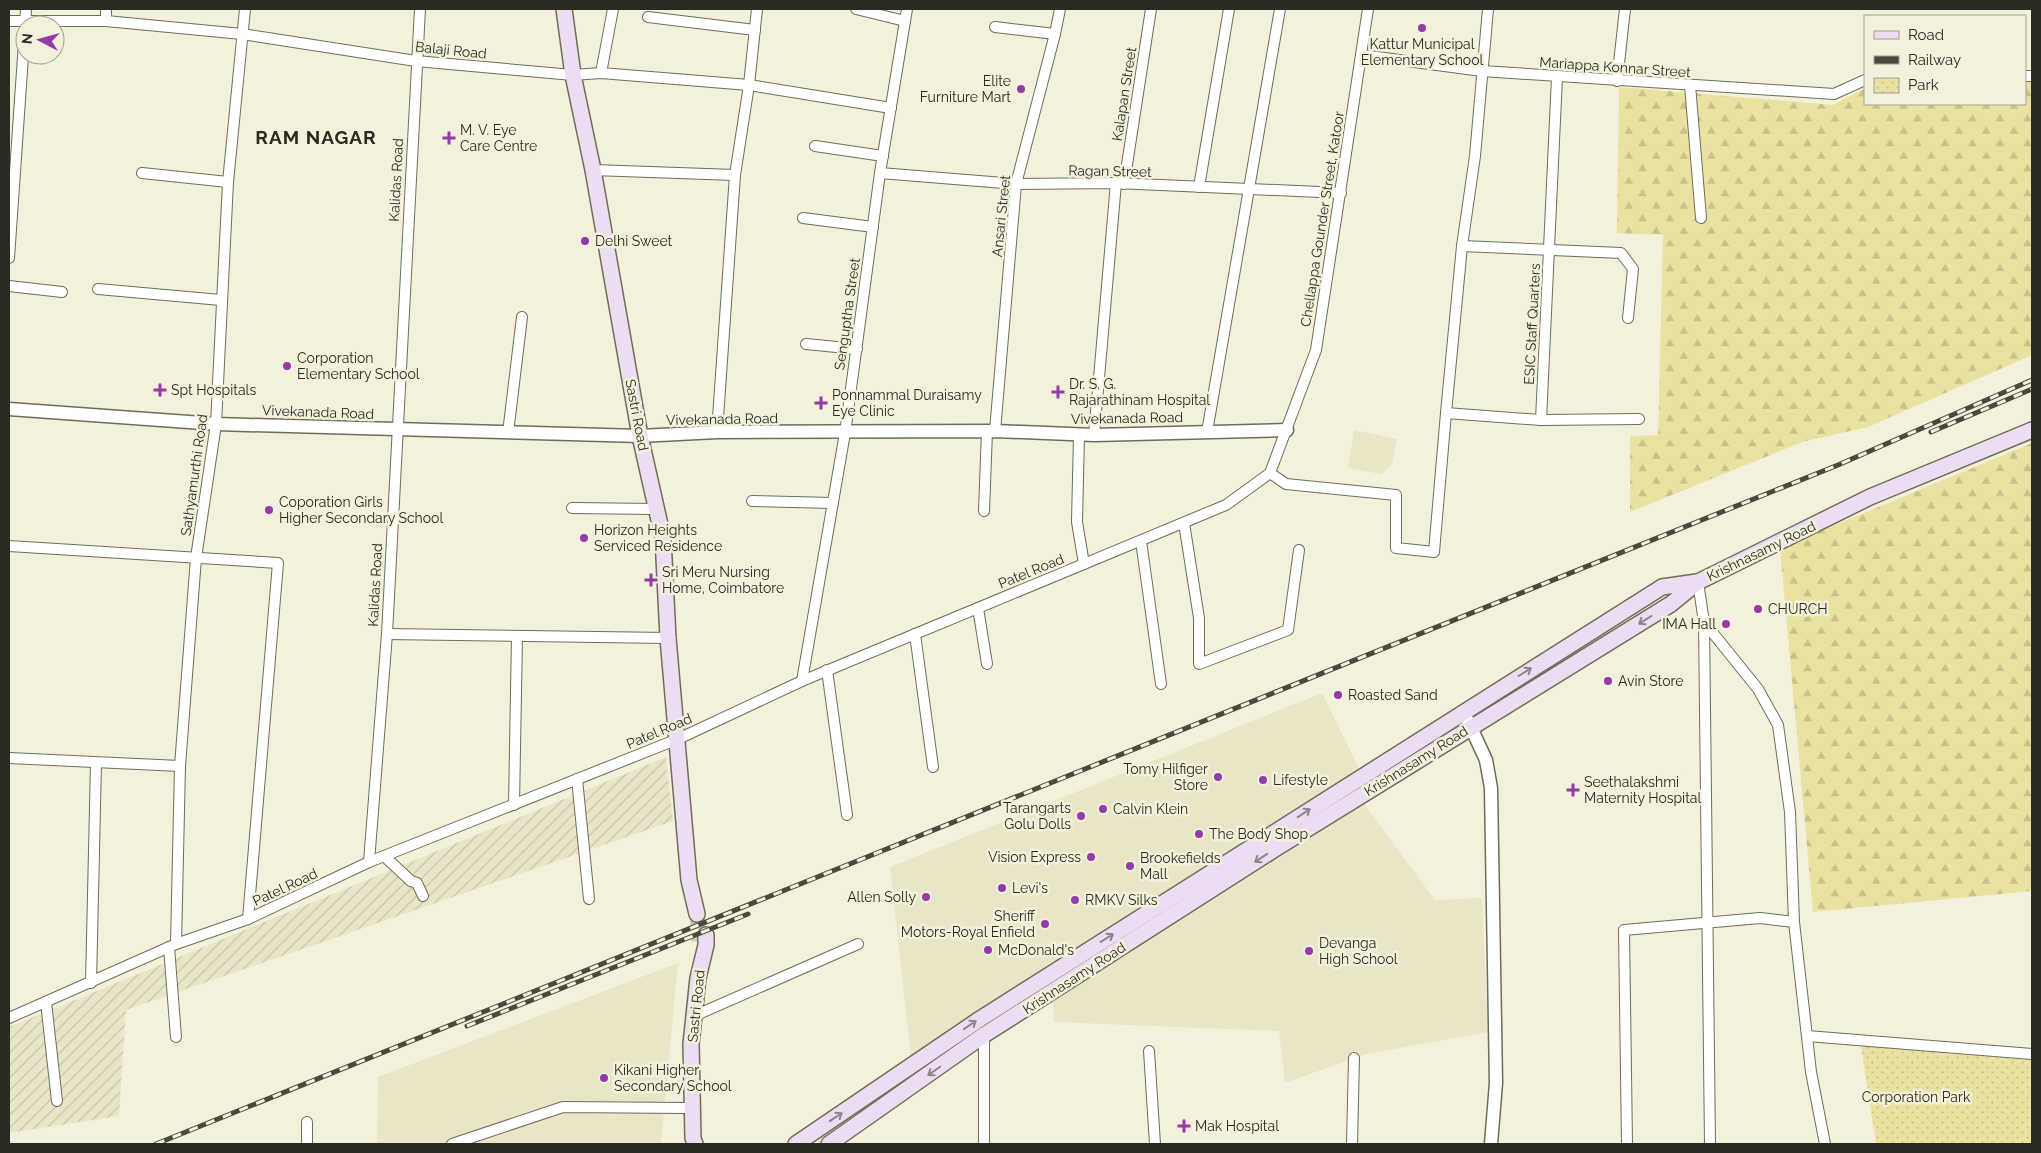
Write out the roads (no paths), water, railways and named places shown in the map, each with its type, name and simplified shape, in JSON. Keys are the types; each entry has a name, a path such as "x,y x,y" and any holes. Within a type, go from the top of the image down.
{"main road":[{"name":"Sastri Road","path":"564,9 573,75 593,170 640,436 663,538 668,638 689,880 700,912"},
{"name":"Krishnasamy Road","path":"829,1144 846,1139 984,1035 1275,849 1671,604 1698,582 1870,497 2032,430"},
{"path":"796,1144 980,1019 1662,587 1698,582"},
{"name":"Sastri Road","path":"702,938 706,945 698,978 691,1044 691,1142 686,1108 686,1043 691,975 702,938"}],"street":[{"path":"106,9 106,21"},
{"name":"Sathyamurthi Road","path":"176,1038 172,946 180,766 196,558 216,424 228,182 245,9"},
{"name":"Kalidas Road","path":"369,862 387,634 396,430 420,9"},
{"path":"601,73 613,9"},
{"path":"717,432 735,175 749,85 757,9"},
{"path":"856,9 905,21"},
{"name":"Senguptha Street","path":"802,681 845,433 880,173 907,9"},
{"name":"Ansari Street","path":"984,511 1016,184 1060,9"},
{"name":"Kalapan Street","path":"1120,183 1151,9"},
{"path":"1199,187 1229,9"},
{"path":"1207,432 1280,9"},
{"name":"Chellappa Gounder Street, Katoor","path":"1287,430 1316,350 1368,9"},
{"path":"1287,430 1270,473 1286,484 1396,495 1396,548 1434,552 1462,246 1475,156 1488,9"},
{"path":"1617,81 1625,9"},
{"path":"648,17 755,30"},
{"name":"Balaji Road","path":"65,23 106,21 242,34 416,61 573,75 601,73 749,85 891,108"},
{"path":"995,27 1055,34"},
{"name":"Mariappa Konnar Street","path":"1362,55 1482,71 1834,94 1864,80"},
{"path":"9,258 22,65"},
{"path":"1462,246 1549,251 1557,77"},
{"path":"1690,85 1702,218"},
{"path":"815,146 883,156"},
{"path":"593,170 735,175"},
{"path":"142,173 228,182"},
{"name":"Ragan Street","path":"880,173 1016,184 1120,183 1341,193"},
{"path":"1094,435 1120,183"},
{"path":"803,218 873,227"},
{"name":"ESIC Staff Quarters","path":"1541,420 1549,251 1621,253 1633,269 1628,318"},
{"path":"9,286 62,292"},
{"path":"98,289 221,300"},
{"path":"508,433 522,317"},
{"path":"806,344 857,349"},
{"name":"Vivekanada Road","path":"9,409 216,424 640,436 717,432 991,431 1094,435 1287,430"},
{"path":"1446,413 1541,420 1639,419"},
{"path":"1079,435 1077,522 1084,564"},
{"name":"Patel Road","path":"9,1018 172,946 248,919 369,862 678,739 827,670 1226,505 1270,473"},
{"path":"752,501 833,503"},
{"path":"572,508 656,509"},
{"path":"1184,523 1199,618 1199,664 1288,630 1299,550"},
{"path":"1140,541 1161,684"},
{"path":"9,546 278,563 248,919"},
{"path":"1698,582 1704,622 1710,1144"},
{"path":"978,608 987,664"},
{"path":"1704,622 1758,689 1778,725 1790,812 1794,922 1811,1072 1825,1144"},
{"path":"387,634 668,638"},
{"path":"915,634 933,767"},
{"path":"514,805 517,636"},
{"path":"827,670 847,815"},
{"path":"1464,711 1486,760 1491,788 1496,1082 1491,1144"},
{"path":"9,758 180,766"},
{"path":"91,983 96,840 96,763"},
{"path":"578,779 589,899"},
{"path":"384,856 411,881 417,883 423,896"},
{"path":"1627,1144 1624,930 1708,921 1760,918 1794,922"},
{"path":"694,1016 858,944"},
{"path":"46,1002 57,1101"},
{"path":"984,1035 984,1144"},
{"path":"1807,1036 2032,1054"},
{"path":"1150,1051 1154,1144"},
{"path":"1352,1144 1354,1058"},
{"path":"452,1144 563,1107 686,1108"},
{"path":"307,1122 307,1144"}],"tunnel":[{"path":"697,914 699,941"}],"railway":[{"path":"156,1144 1838,465 2032,380"},
{"path":"1931,432 2032,389"},
{"path":"467,1026 748,914"}],"place":[{"name":"Kattur Municipal Elementary School","path":"1422,28"},
{"name":"Elite Furniture Mart","path":"1021,89"},
{"name":"M. V. Eye Care Centre","path":"449,138"},
{"name":"Delhi Sweet","path":"585,241"},
{"name":"Corporation Elementary School","path":"287,366"},
{"name":"Spt Hospitals","path":"160,390"},
{"name":"Dr. S. G. Rajarathinam Hospital","path":"1058,392"},
{"name":"Ponnammal Duraisamy Eye Clinic","path":"821,403"},
{"name":"Coporation Girls Higher Secondary School","path":"269,510"},
{"name":"Horizon Heights Serviced Residence","path":"584,538"},
{"name":"Sri Meru Nursing Home, Coimbatore","path":"651,580"},
{"name":"CHURCH","path":"1758,609"},
{"name":"IMA Hall","path":"1726,624"},
{"name":"Avin Store","path":"1608,681"},
{"name":"Roasted Sand","path":"1338,695"},
{"name":"Tomy Hilfiger Store","path":"1218,777"},
{"name":"Lifestyle","path":"1263,780"},
{"name":"Seethalakshmi Maternity Hospital","path":"1573,790"},
{"name":"Calvin Klein","path":"1103,809"},
{"name":"Tarangarts Golu Dolls","path":"1081,816"},
{"name":"The Body Shop","path":"1199,834"},
{"name":"Vision Express","path":"1091,857"},
{"name":"Brookefields Mall","path":"1130,866"},
{"name":"Levi's","path":"1002,888"},
{"name":"Allen Solly","path":"926,897"},
{"name":"RMKV Silks","path":"1075,900"},
{"name":"Sheriff Motors-Royal Enfield","path":"1045,924"},
{"name":"McDonald's","path":"988,950"},
{"name":"Devanga High School","path":"1309,951"},
{"name":"Kikani Higher Secondary School","path":"604,1078"},
{"name":"Mak Hospital","path":"1184,1126"}],"district":[{"name":"RAM NAGAR","path":"316,137"}],"park label":[{"name":"Corporation Park","path":"1916,1097"}]}
